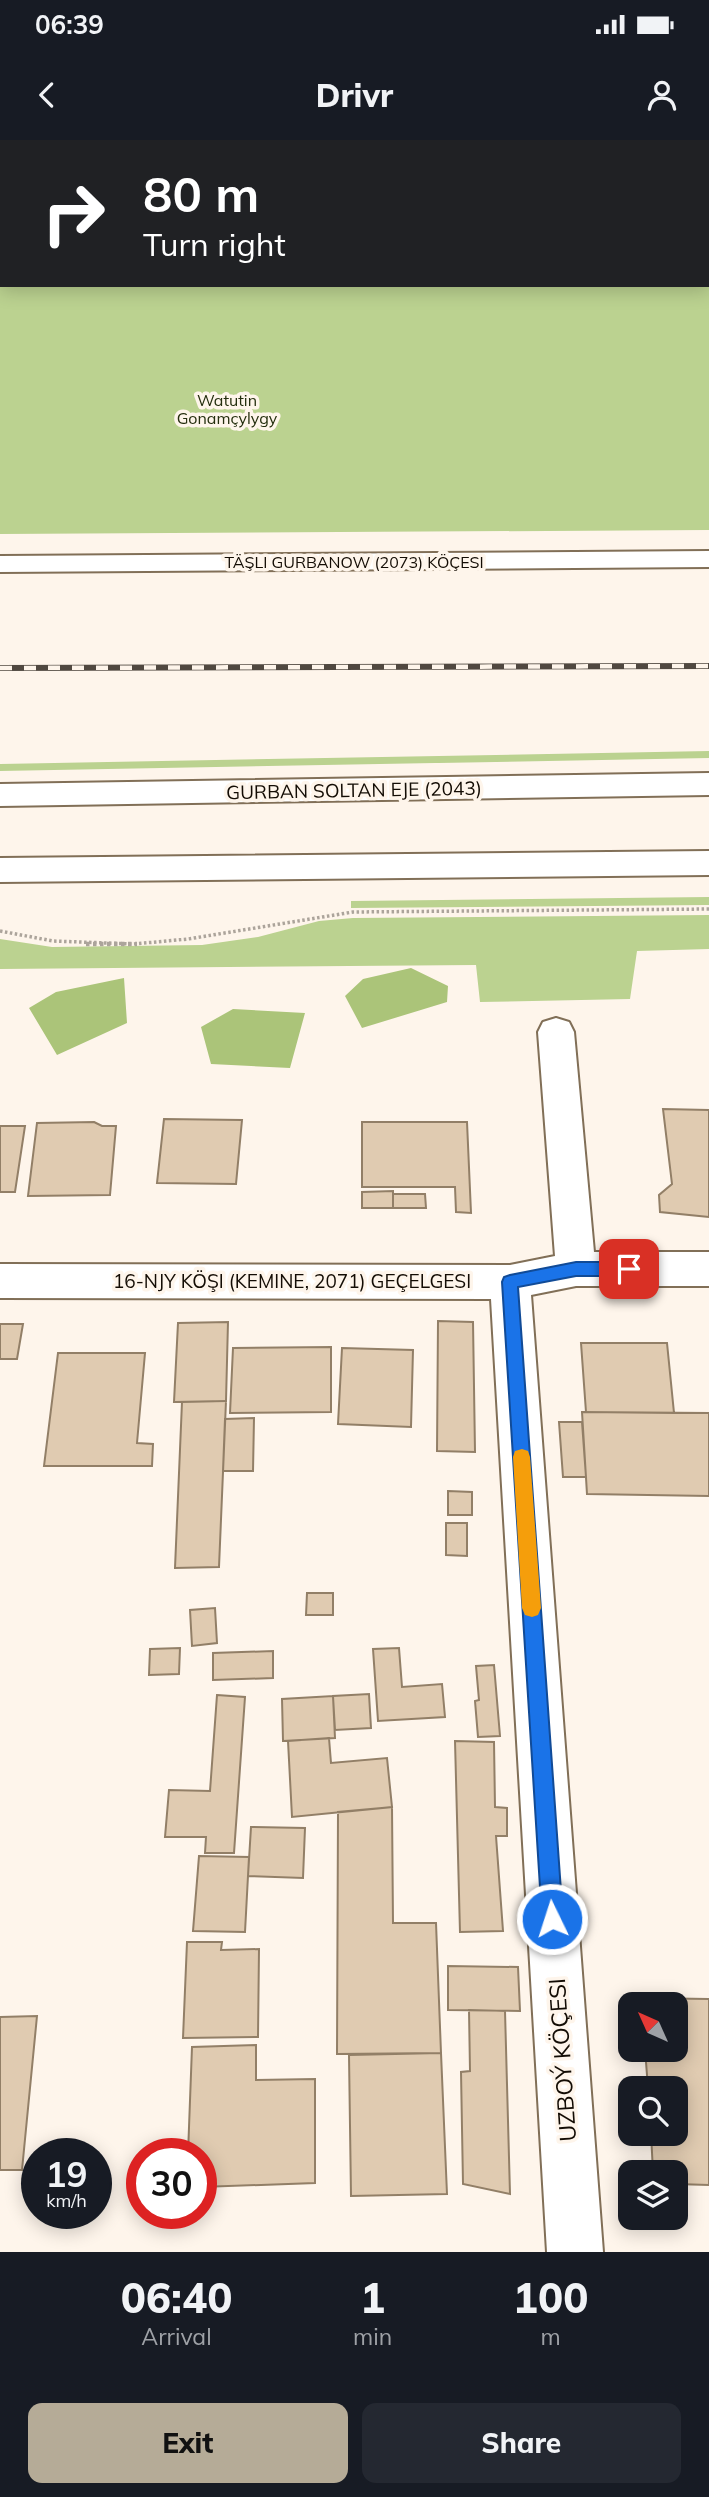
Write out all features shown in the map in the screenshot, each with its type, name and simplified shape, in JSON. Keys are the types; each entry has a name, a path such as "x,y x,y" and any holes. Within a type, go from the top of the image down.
{"main road":[{"name":"TÄŞLI GURBANOW (2073) KÖÇESI","path":"0,564 709,559"},
{"name":"GURBAN SOLTAN EJE (2043)","path":"0,795 709,784"},
{"path":"0,870 709,863"},
{"path":"556,1032 576,1269"},
{"name":"16-NJY KÖŞI (KEMINE, 2071) GEÇELGESI","path":"0,1281 510,1282 576,1269 709,1269"},
{"name":"UZBOÝ KÖÇESI","path":"510,1282 575,2252"}],"path":[{"path":"0,931 64,943 159,942 216,935 311,915 353,912 709,909"}],"green space":[{"name":"Watutin Gonamçylygy","path":"0,287 709,287 709,530 0,534"},
{"path":"709,751 709,758 0,771 0,764"},
{"path":"709,897 709,905 351,908 351,901"},
{"path":"709,915 709,949 637,951 630,999 480,1002 476,965 0,969 0,939 52,947 202,945 258,937 319,921 353,918"},
{"path":"411,968 448,986 447,1002 362,1028 345,996 363,979"},
{"path":"124,978 127,1023 57,1055 29,1008 56,992"},
{"path":"233,1009 305,1013 290,1068 211,1064 201,1027"}],"building":[{"path":"663,1109 709,1110 709,1217 660,1212 659,1195 672,1184"},
{"path":"164,1119 242,1120 236,1184 157,1183"},
{"path":"94,1122 102,1126 116,1126 110,1195 28,1196 37,1123"},
{"path":"362,1122 467,1122 471,1213 456,1212 455,1187 362,1187"},
{"path":"0,1126 25,1126 15,1192 0,1192"},
{"path":"393,1191 393,1208 362,1208 362,1192"},
{"path":"393,1194 425,1194 426,1208 393,1208"},
{"path":"438,1321 473,1322 475,1452 437,1451"},
{"path":"228,1322 226,1401 174,1402 178,1323"},
{"path":"0,1324 23,1324 17,1359 0,1359"},
{"path":"581,1343 667,1343 674,1413 586,1412"},
{"path":"331,1347 331,1412 230,1413 233,1348"},
{"path":"342,1348 413,1350 411,1427 338,1424"},
{"path":"58,1353 145,1353 137,1443 153,1444 152,1466 44,1466"},
{"path":"226,1401 219,1567 175,1568 182,1402"},
{"path":"582,1412 709,1413 709,1496 587,1494"},
{"path":"254,1418 253,1471 223,1471 225,1419"},
{"path":"559,1422 582,1422 586,1477 563,1477"},
{"path":"448,1491 472,1492 472,1515 448,1515"},
{"path":"446,1523 467,1523 467,1556 446,1555"},
{"path":"307,1593 333,1593 333,1615 306,1615"},
{"path":"215,1608 217,1643 192,1646 190,1610"},
{"path":"180,1648 179,1674 149,1675 150,1649"},
{"path":"399,1648 402,1687 442,1684 445,1717 378,1721 373,1649"},
{"path":"273,1651 273,1678 213,1680 213,1653"},
{"path":"494,1665 500,1736 478,1737 476,1666"},
{"path":"369,1694 371,1728 335,1730 333,1696"},
{"path":"217,1695 245,1697 234,1853 205,1853 206,1837 165,1837 169,1790 210,1791"},
{"path":"333,1696 335,1738 283,1741 282,1699"},
{"path":"329,1738 331,1763 387,1758 392,1807 292,1817 288,1741"},
{"path":"455,1741 494,1742 495,1807 507,1808 507,1836 496,1836 503,1931 460,1932"},
{"path":"392,1807 393,1923 436,1923 441,2053 337,2054 338,1812"},
{"path":"251,1827 305,1828 303,1878 248,1876"},
{"path":"199,1856 249,1857 245,1932 193,1931"},
{"path":"187,1942 222,1942 221,1950 259,1949 258,2037 183,2038"},
{"path":"448,1966 518,1967 520,2011 448,2010"},
{"path":"688,1999 709,1999 709,2185 688,2184 688,2160 652,2160 652,2146 688,2146 688,2076 647,2076 646,2062 688,2062"},
{"path":"469,2010 505,2011 510,2194 463,2184 461,2072 470,2071"},
{"path":"37,2016 25,2138 21,2138 21,2170 0,2170 0,2017"},
{"path":"256,2045 256,2080 315,2079 315,2183 217,2186 217,2138 189,2138 192,2047"},
{"path":"441,2053 447,2194 351,2196 349,2055"}],"railway":[{"path":"0,668 709,666"}],"slow traffic":[{"path":"522,1457 532,1608"}],"route":[{"path":"552,1919 510,1282 576,1269 629,1269"}]}
